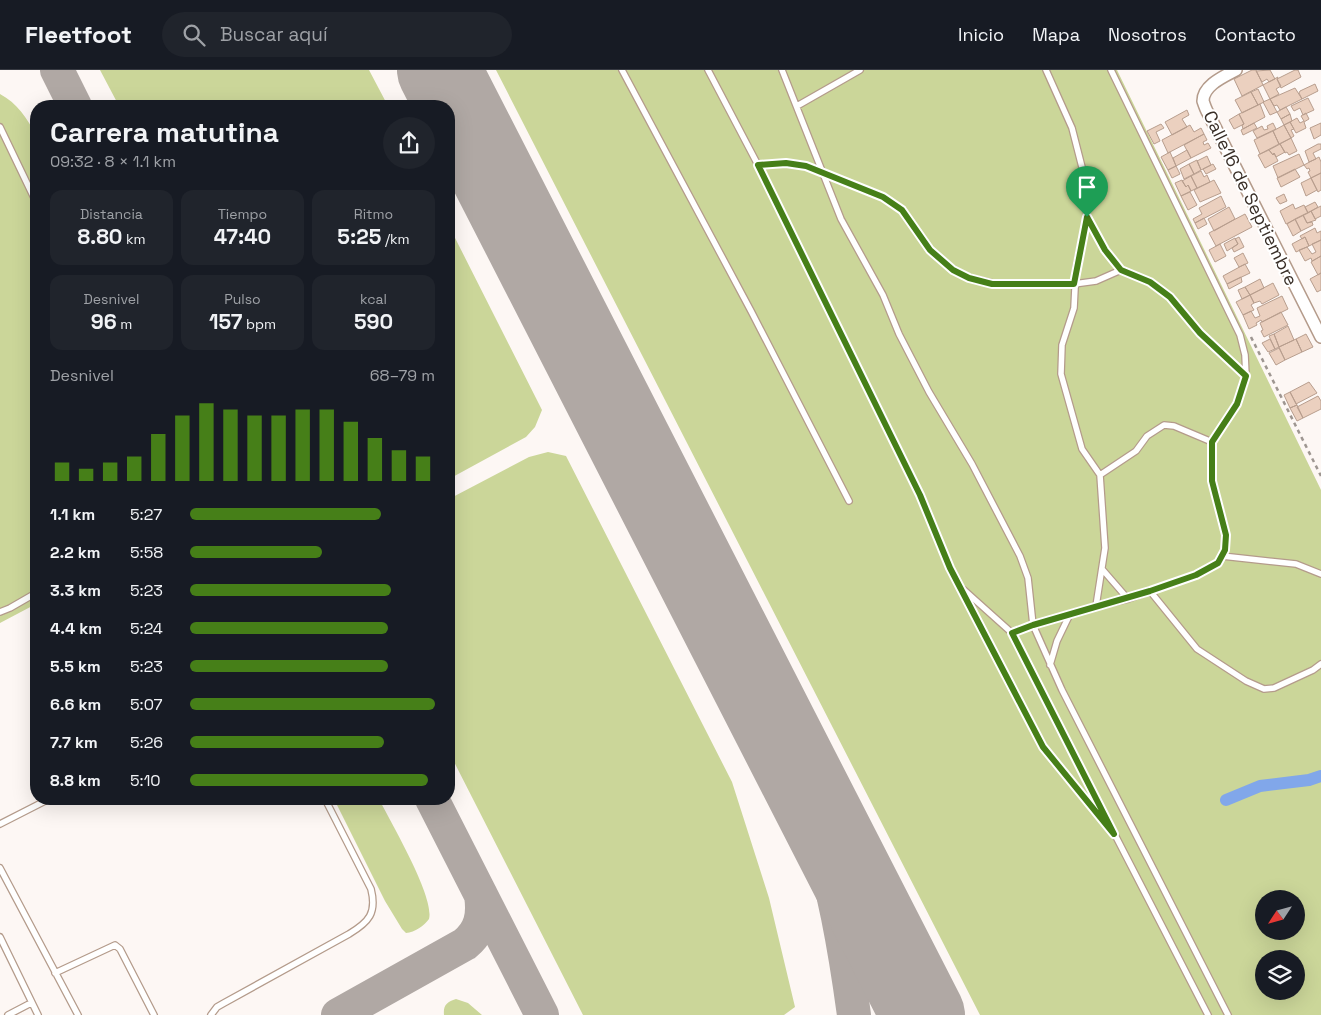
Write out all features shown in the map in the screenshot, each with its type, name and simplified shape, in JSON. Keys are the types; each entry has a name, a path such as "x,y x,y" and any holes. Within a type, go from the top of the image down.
{"street":[{"name":"Calle16 de Septiembre","path":"1236,70 1211,85 1203,101 1320,331"}],"lane":[{"path":"622,70 751,311 849,500"},
{"path":"708,70 758,165 920,495 950,568 1043,747 1114,834"},
{"path":"782,70 841,219 883,295 899,334 929,392 972,464 1020,556 1028,578 1033,625 1050,665 1228,1015"},
{"path":"797,106 860,70"},
{"path":"1046,70 1074,137 1084,175 1087,217 1074,284 1074,308 1062,344 1061,374 1082,449 1100,475 1105,548 1096,606"},
{"path":"1012,633 1096,606 1128,599 1196,575 1218,563 1225,550 1226,535 1212,481 1212,442 1237,404 1246,376 1245,355 1240,335 1111,70"},
{"path":"0,127 30,190"},
{"path":"758,165 786,163 806,166 883,197 902,210 930,250 953,270 969,278 992,284 1074,284 1096,281 1121,270"},
{"path":"1087,217 1105,250 1121,270 1150,282 1170,297 1200,333 1246,376"},
{"path":"1100,475 1136,451 1147,436 1164,425 1174,426 1212,442"},
{"path":"1222,556 1296,564 1321,574"},
{"path":"1102,569 1128,599"},
{"path":"960,587 1012,633 1208,1015"},
{"path":"1150,591 1197,650 1264,689 1274,688 1314,670 1321,664"},
{"path":"0,612 30,596"},
{"path":"1050,665 1057,641 1070,614"},
{"path":"0,824 37,805"},
{"path":"211,1015 224,1002 354,931 370,918 374,900 371,889 328,805"},
{"path":"0,868 78,1015"},
{"path":"0,937 38,1015"},
{"path":"54,972 114,945 120,949 154,1015"},
{"path":"8,1015 31,1003"}],"green space":[{"path":"100,70 369,70 385,100 116,100"},
{"path":"496,70 1117,70 1321,490 1321,1015 980,1015"},
{"path":"0,94 21,111 30,125 30,607 0,623"},
{"path":"455,238 542,410 535,427 526,437 455,476"},
{"path":"548,452 566,456 732,782 769,898 795,1007 784,1015 583,1015 455,764 455,496 529,457"},
{"path":"337,805 382,805 419,877 429,908 429,919 419,928 406,933 385,901"},
{"path":"456,999 468,1003 482,1015 444,1015 446,1004"}],"building":[{"path":"1252,70 1256,70 1263,85 1242,96 1234,79"},
{"path":"1270,70 1275,79 1269,82 1267,79 1262,82 1256,71"},
{"path":"1298,70 1301,77 1281,88 1277,79"},
{"path":"1278,77 1277,79 1281,86 1276,89 1279,94 1270,99 1263,85"},
{"path":"1315,84 1318,91 1302,99 1300,91"},
{"path":"1295,88 1302,99 1280,110 1277,105 1274,106 1270,99"},
{"path":"1258,89 1264,102 1258,105 1251,92"},
{"path":"1251,92 1258,105 1242,113 1235,100"},
{"path":"1308,98 1314,110 1303,115 1300,108 1294,111 1291,106"},
{"path":"1270,99 1277,112 1270,115 1263,102"},
{"path":"1260,104 1265,117 1243,129 1242,125 1244,124 1239,114"},
{"path":"1286,107 1290,114 1281,119 1277,112"},
{"path":"1187,110 1189,115 1182,119 1187,127 1172,135 1165,122"},
{"path":"1306,113 1309,119 1304,122 1306,128 1296,133 1290,122 1297,118 1300,123 1304,121 1301,116"},
{"path":"1239,114 1244,124 1234,129 1229,120"},
{"path":"1290,114 1292,121 1284,125 1281,119"},
{"path":"1290,122 1294,129 1291,130 1294,136 1291,138 1284,125"},
{"path":"1254,123 1257,128 1243,135 1241,130"},
{"path":"1273,123 1276,129 1257,138 1253,131 1262,126 1264,130 1268,129 1267,126"},
{"path":"1321,123 1321,135 1314,139 1310,128"},
{"path":"1161,124 1164,128 1156,132 1160,141 1154,144 1147,131"},
{"path":"1190,125 1194,132 1201,128 1204,134 1168,153 1162,140"},
{"path":"1284,125 1291,138 1279,144 1273,131"},
{"path":"1273,131 1279,144 1260,154 1254,140"},
{"path":"1204,134 1207,140 1203,142 1204,145 1208,143 1211,148 1191,158 1184,145"},
{"path":"1291,138 1297,151 1289,155 1287,152 1285,153 1280,144"},
{"path":"1280,144 1285,152 1276,157 1269,150"},
{"path":"1321,144 1321,149 1313,153 1316,159 1309,162 1305,151"},
{"path":"1187,150 1191,158 1176,166 1173,158"},
{"path":"1269,150 1273,155 1274,153 1278,161 1265,168 1258,155"},
{"path":"1170,152 1176,166 1168,170 1161,157"},
{"path":"1299,154 1304,165 1278,178 1273,166"},
{"path":"1207,156 1211,165 1201,170 1197,161"},
{"path":"1319,157 1321,173 1311,178 1308,172 1310,171 1309,168 1307,169 1304,165"},
{"path":"1197,160 1201,170 1194,174 1189,164"},
{"path":"1189,164 1194,174 1184,179 1180,169"},
{"path":"1213,164 1216,169 1206,174 1203,169"},
{"path":"1176,166 1180,174 1172,178 1168,170"},
{"path":"1295,169 1300,177 1281,187 1277,178"},
{"path":"1201,171 1204,177 1207,175 1210,182 1197,188 1191,176"},
{"path":"1321,173 1321,190 1318,192 1311,178"},
{"path":"1191,176 1197,188 1191,191 1188,185 1186,187 1182,181"},
{"path":"1311,178 1317,190 1306,196 1301,183"},
{"path":"1182,180 1191,191 1181,196 1175,183"},
{"path":"1214,180 1221,193 1200,202 1194,190"},
{"path":"1190,192 1197,205 1188,210 1181,196"},
{"path":"1284,194 1287,201 1280,204 1276,198"},
{"path":"1221,196 1226,207 1195,223 1193,219 1202,214 1199,208"},
{"path":"1315,202 1318,207 1308,213 1305,207"},
{"path":"1293,204 1295,209 1304,205 1308,213 1286,224 1280,211"},
{"path":"1321,206 1321,216 1315,219 1311,211"},
{"path":"1229,207 1235,219 1214,231 1208,219"},
{"path":"1311,211 1316,220 1307,223 1303,215"},
{"path":"1245,214 1252,227 1216,246 1209,233"},
{"path":"1303,215 1307,223 1312,222 1313,225 1301,231 1295,219"},
{"path":"1204,218 1207,224 1198,229 1195,223"},
{"path":"1295,219 1301,231 1293,236 1287,224"},
{"path":"1315,228 1317,233 1321,231 1321,240 1309,246 1305,237 1302,239 1300,236"},
{"path":"1239,237 1244,247 1234,252 1232,248 1238,244 1235,239"},
{"path":"1305,237 1309,246 1296,252 1292,244"},
{"path":"1235,238 1238,244 1227,251 1224,244"},
{"path":"1321,240 1321,256 1312,261 1311,258 1305,261 1299,250 1307,247 1312,254 1316,252 1312,244"},
{"path":"1220,244 1226,256 1215,262 1209,250"},
{"path":"1243,253 1248,263 1239,267 1234,258"},
{"path":"1321,256 1321,273 1318,275 1311,262"},
{"path":"1245,264 1250,273 1227,284 1223,276"},
{"path":"1321,273 1321,290 1317,292 1310,279"},
{"path":"1241,277 1242,282 1229,289 1227,284"},
{"path":"1260,279 1264,288 1250,295 1245,287"},
{"path":"1273,283 1279,295 1262,304 1260,301 1254,303 1250,295"},
{"path":"1245,287 1250,295 1242,299 1238,290"},
{"path":"1250,295 1254,303 1251,305 1254,310 1243,315 1236,302"},
{"path":"1282,296 1288,309 1262,322 1261,320 1256,323 1257,325 1249,329 1243,315 1251,311 1255,318 1260,316 1257,308"},
{"path":"1281,312 1288,325 1264,337 1260,323"},
{"path":"1288,326 1294,340 1279,347 1274,334"},
{"path":"1274,334 1279,347 1275,349 1269,336"},
{"path":"1306,334 1313,347 1302,352 1296,339"},
{"path":"1270,339 1275,349 1268,352 1262,343"},
{"path":"1296,339 1302,352 1285,360 1279,347"},
{"path":"1279,348 1285,360 1276,365 1269,353"},
{"path":"1309,382 1317,393 1296,404 1290,392"},
{"path":"1290,392 1297,405 1290,408 1284,395"},
{"path":"1318,396 1321,401 1321,409 1303,418 1297,407"},
{"path":"1297,405 1303,418 1297,421 1290,408"}],"waterway":[{"path":"1226,800 1260,786 1309,780 1321,776"}],"taxiway":[{"path":"57,70 72,100"},
{"path":"759,695 788,758 813,821 838,917 854,1015"},
{"path":"435,805 542,1015"},
{"path":"338,1015 465,944 475,934 480,922 482,909 481,895"}],"runway":[{"path":"439,70 454,100"},
{"path":"455,101 923,1015"}],"route":[{"path":"786,163 806,166 883,197 902,210 930,250 953,270 969,278 992,284 1074,284 1087,217 1105,250 1121,270 1150,282 1170,297 1200,333 1246,376 1237,404 1212,442 1212,481 1226,535 1225,550 1218,563 1196,575 1150,591 1033,625 1012,633 1114,834 1043,747 950,568 920,495 758,165 786,163"}]}
